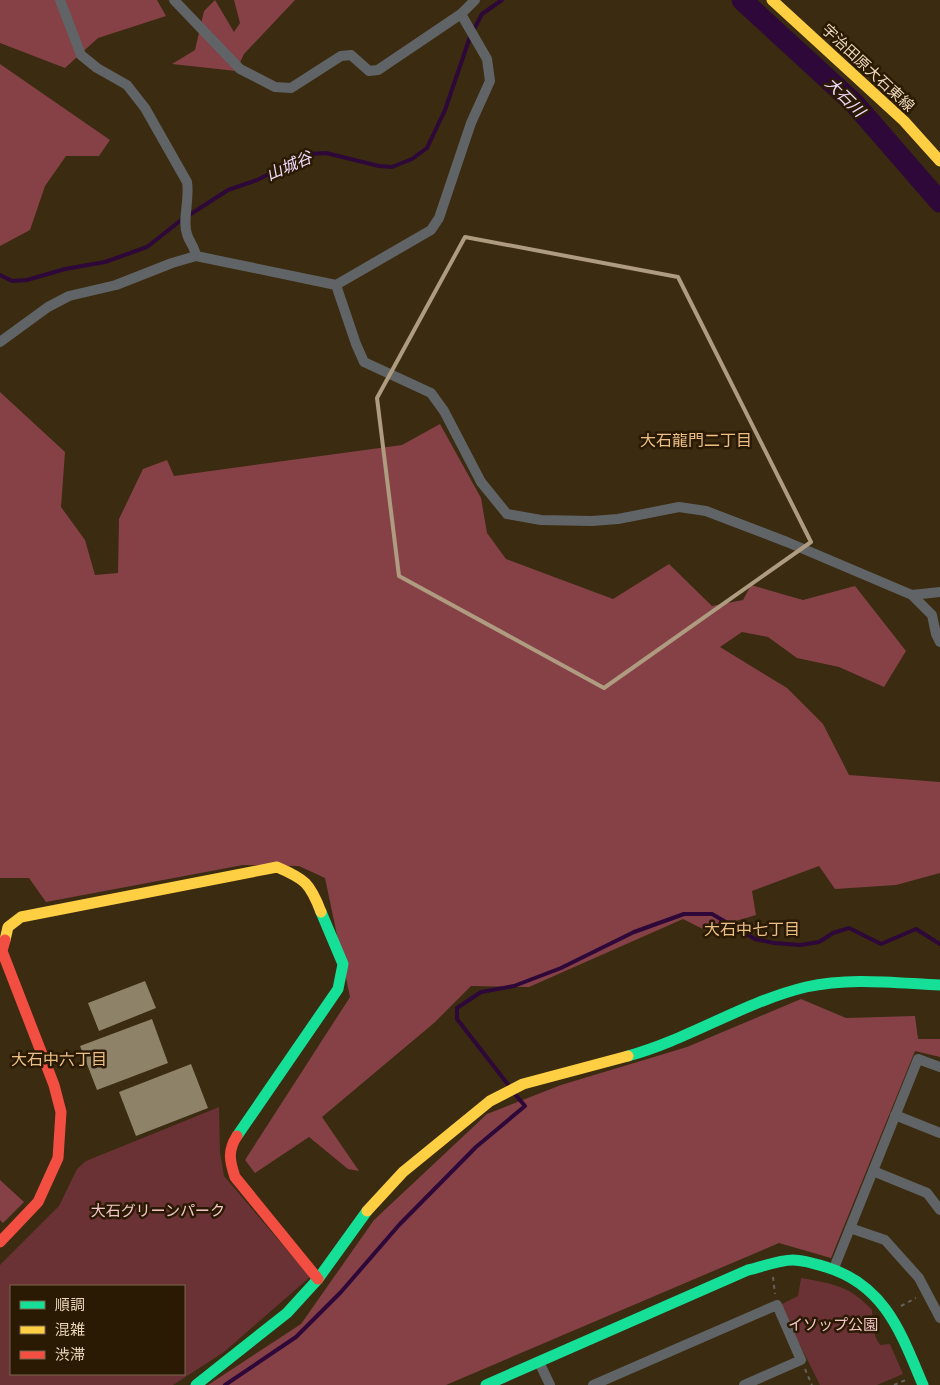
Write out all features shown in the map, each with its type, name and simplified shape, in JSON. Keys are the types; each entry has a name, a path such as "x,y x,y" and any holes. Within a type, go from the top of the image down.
{"street":[{"path":"60,0 81,55 97,68 127,85 145,108 187,182 190,196 186,234 195,248 196,256"},
{"path":"174,0 240,69 275,87 291,88 341,56 351,55 369,71 378,70 461,14 475,0"},
{"name":"宇治田原大石東線","path":"772,0 904,122 940,161"},
{"path":"0,342 48,307 70,296 116,285 172,263 196,256 336,285 431,230 439,218 471,123 490,81 487,59 461,14"},
{"path":"336,285 364,362 431,394 444,411 481,482 507,514 541,520 592,521 618,519 679,507 706,511 787,542 912,595 932,614 936,634 940,642"},
{"path":"912,595 940,592"},
{"path":"0,1242 38,1202 58,1158 61,1112 54,1085 2,951 8,927 22,917 84,903 277,867 301,877 314,894 343,964 338,989 232,1144 229,1160 235,1177 318,1280"},
{"path":"196,1385 287,1313 318,1280 367,1211 403,1172 490,1101 522,1084 657,1048 745,1008 807,987 857,980 940,985"},
{"path":"834,1268 918,1059 940,1067"},
{"path":"895,1115 940,1133"},
{"path":"873,1171 927,1193 940,1210"},
{"path":"850,1228 885,1240 901,1256 927,1292 940,1318"},
{"path":"486,1385 748,1270 792,1260 834,1268 862,1283 877,1295 890,1313 923,1385"},
{"path":"593,1385 777,1305 801,1360 744,1385"},
{"path":"540,1362 550,1385"}],"path":[{"path":"771,1264 777,1305"},
{"path":"890,1313 927,1292"},
{"path":"801,1360 812,1385"}],"highlighted area":[{"path":"465,237 678,277 811,542 604,688 399,576 377,398"}],"green space":[{"name":"大石グリーンパーク","path":"219,1107 220,1153 224,1176 310,1277 224,1352 173,1385 0,1385 0,1265 59,1206 77,1169 86,1161"},
{"name":"イソップ公園","path":"801,1278 848,1290 864,1302 872,1310 873,1328 877,1340 880,1345 890,1344 903,1374 877,1385 820,1385 780,1305 798,1296"}],"shaded area":[{"path":"0,0 157,0 166,16 98,38 65,68 0,43"},
{"path":"215,0 234,32 240,23 234,0 295,0 244,54 236,71 172,64 195,50 204,11"},
{"path":"0,64 110,140 99,156 66,156 45,186 30,230 0,246"},
{"path":"0,392 65,452 61,507 85,540 95,575 118,573 119,519 143,469 167,460 174,476 402,445 440,424 481,498 487,533 506,559 613,599 669,564 712,606 743,600 751,585 803,600 855,586 906,651 884,687 839,667 797,658 768,637 742,632 720,647 787,688 823,724 849,775 940,782 940,873 896,885 835,889 819,866 752,891 756,915 705,930 683,919 529,987 471,986 434,1023 322,1117 359,1171 348,1169 309,1137 255,1173 245,1160 350,997 325,878 299,866 243,865 46,902 29,878 0,878"},
{"path":"801,999 846,1018 915,1016 918,1039 940,1039 940,1057 915,1051 831,1258 779,1243 446,1385 208,1385 301,1324 374,1220 487,1114 561,1085 687,1047"},
{"path":"0,1180 24,1202 3,1223 0,1220"}],"building":[{"path":"145,981 156,1008 99,1031 88,1003"},
{"path":"152,1019 168,1063 97,1090 80,1046"},
{"path":"191,1064 208,1108 136,1136 119,1092"}],"waterway":[{"name":"山城谷","path":"0,275 12,281 27,280 65,269 105,262 147,247 180,221 228,190 257,180 310,154 326,153 379,166 392,167 412,159 427,148 445,110 470,37 482,14 502,0"},
{"name":"大石川","path":"742,0 854,103 940,202"},
{"path":"510,1087 457,1019 457,1008 481,992 514,986 561,968 634,932 684,914 712,914 755,939 774,943 800,945 819,942 833,933 849,928 881,944 916,929 940,944"},
{"path":"225,1385 296,1337 341,1292 399,1225 476,1147 525,1106 514,1093"}],"traffic: fast":[{"path":"237,1136 338,989 343,964 321,912"},
{"path":"628,1056 651,1049 761,1002 806,987 856,981 940,985"},
{"path":"196,1385 287,1313 318,1279 367,1211"},
{"path":"486,1385 748,1270 787,1260 805,1261 826,1267 846,1275 863,1286 888,1313 907,1347 923,1385"}],"traffic: slow":[{"path":"772,0 904,121 940,161"},
{"path":"5,940 8,927 21,917 277,867 294,875 310,888 321,912"},
{"path":"367,1211 403,1172 490,1101 523,1084 628,1056"}],"traffic: jam":[{"path":"0,1242 38,1202 58,1158 61,1112 54,1085 2,951 5,940"},
{"path":"237,1136 230,1156 235,1177 318,1279"}],"district":[{"name":"大石龍門二丁目","path":"696,440"},
{"name":"大石中七丁目","path":"752,929"},
{"name":"大石中六丁目","path":"59,1059"}]}
